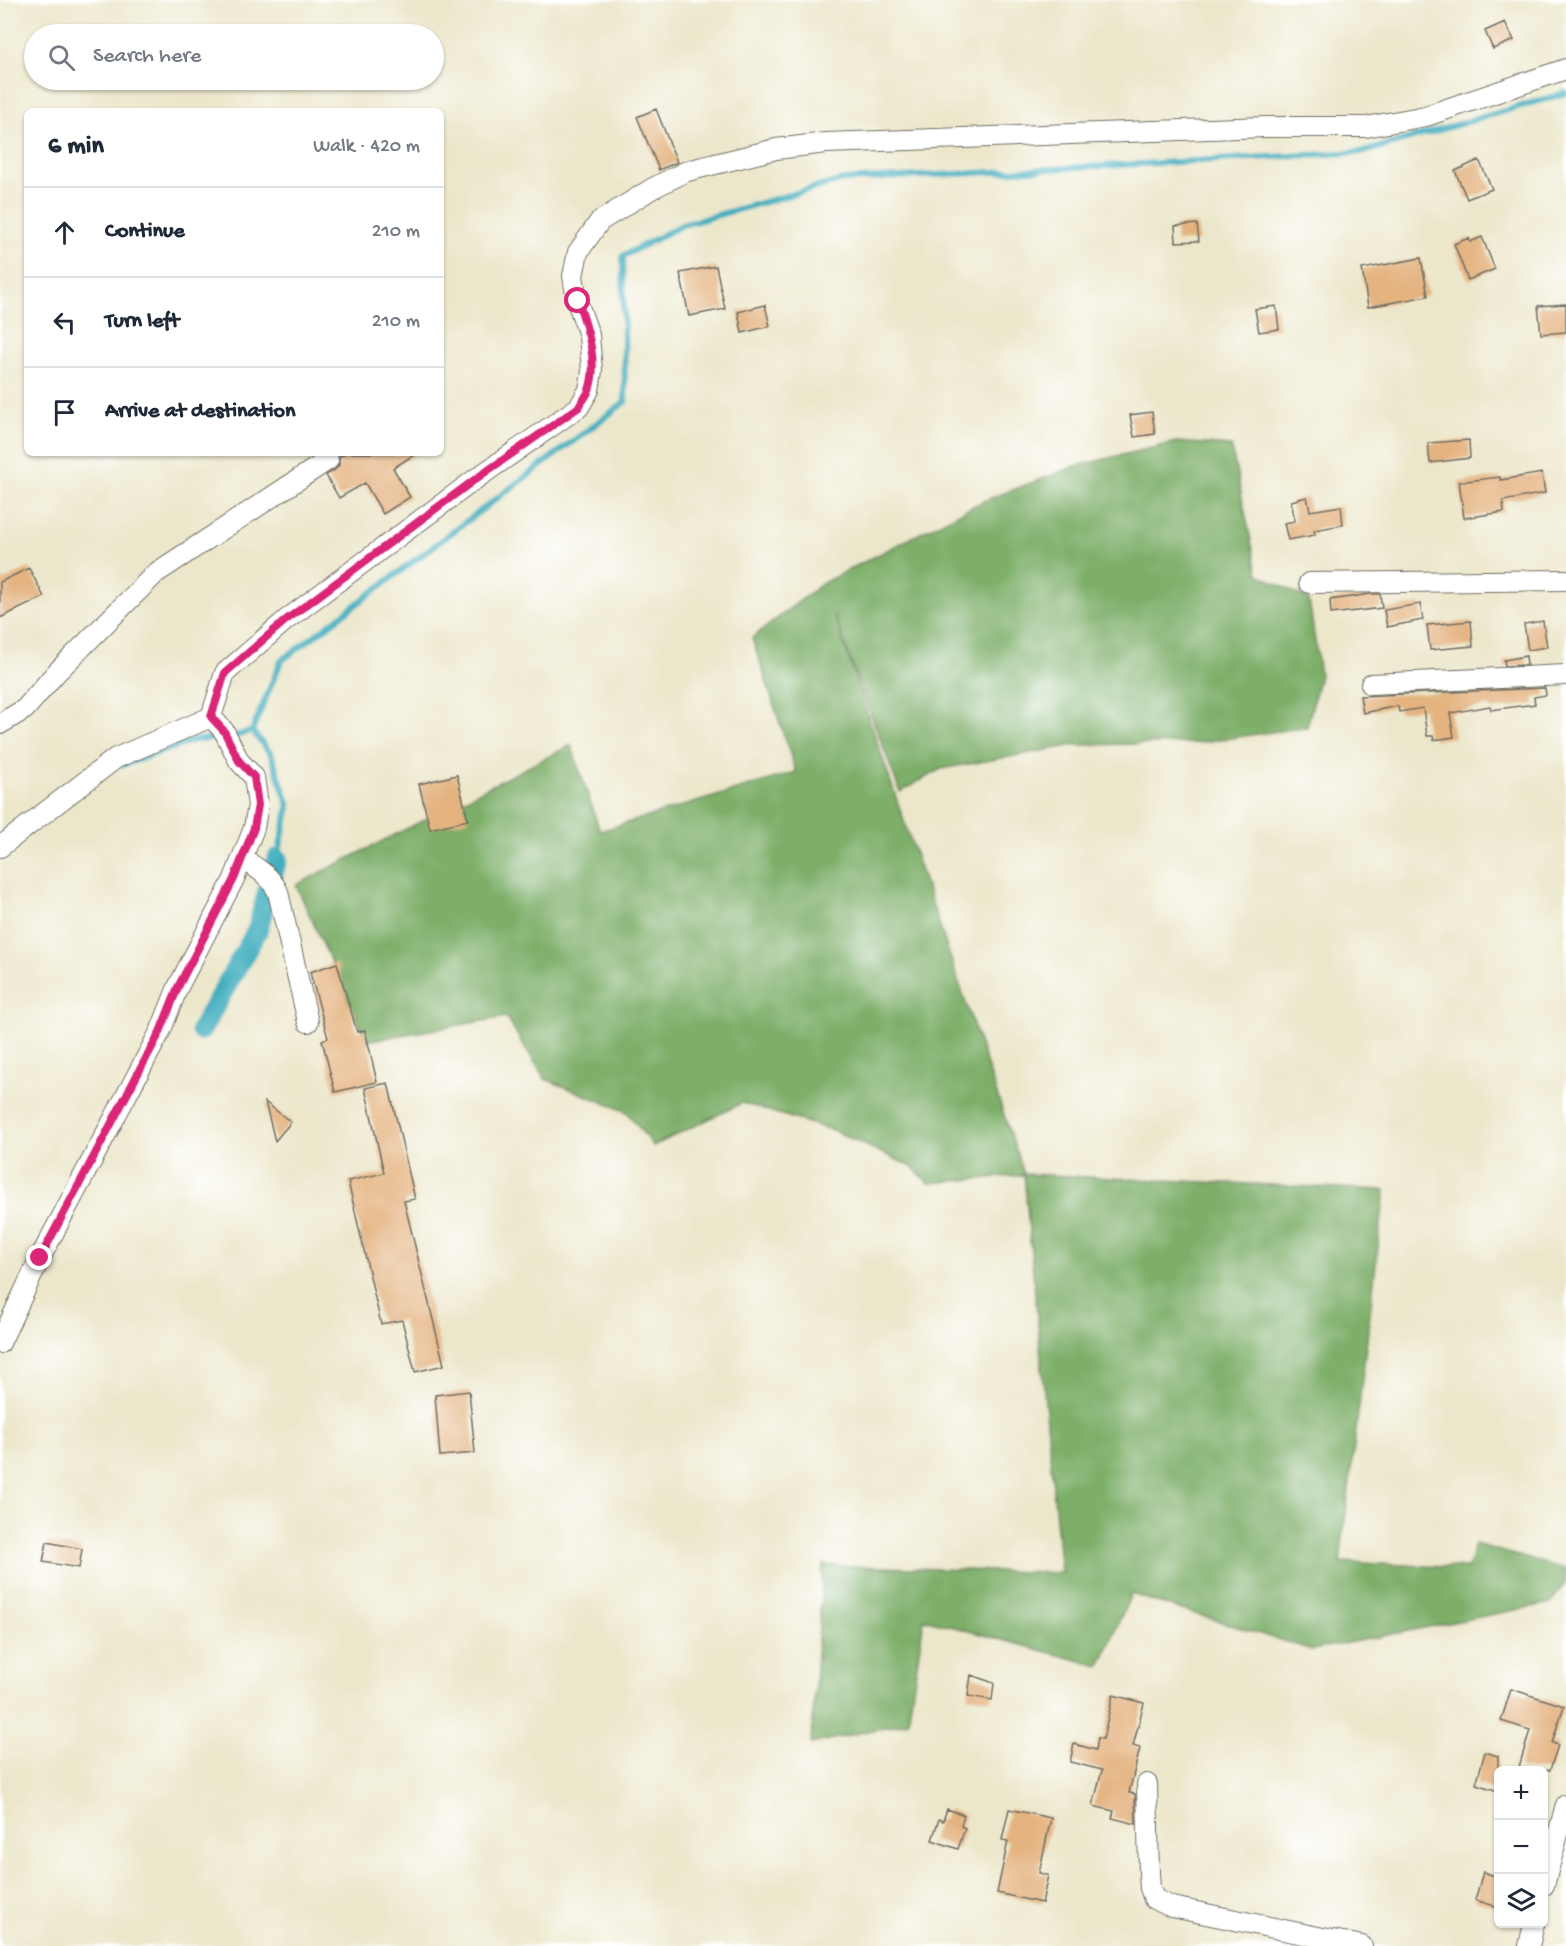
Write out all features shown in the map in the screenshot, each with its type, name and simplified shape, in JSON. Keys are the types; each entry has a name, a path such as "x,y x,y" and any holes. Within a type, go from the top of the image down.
{"street":[{"path":"0,1343 40,1258 160,1032 178,987 246,861 258,805 254,777 239,761 217,724 225,673 286,620 468,485 579,407 589,390 592,371 589,334 578,301 573,276 578,252 600,221 653,188 687,171 776,149 826,143 1265,127 1366,127 1426,116 1566,69"},
{"path":"0,724 25,709 55,674 156,573 328,460"},
{"path":"1309,583 1566,580"},
{"path":"1371,684 1566,675"},
{"path":"0,847 116,758 217,724"},
{"path":"246,861 272,882 278,892 308,1022"},
{"path":"1147,1784 1149,1874 1154,1899 1172,1907 1362,1946"},
{"path":"1547,1874 1566,1805"},
{"path":"1529,1946 1533,1928"}],"green space":[{"path":"1176,442 1231,446 1258,574 1309,600 1320,675 1307,727 1196,743 1075,745 941,769 900,792 834,615 1024,1174 1385,1190 1340,1562 1468,1568 1475,1544 1566,1569 1566,1581 1551,1603 1312,1650 1131,1594 1100,1666 924,1619 908,1722 811,1744 823,1565 1061,1573 1024,1175 929,1183 912,1167 835,1131 742,1103 653,1146 627,1112 545,1079 506,1017 367,1041 296,885 571,745 600,831 796,772 752,638 823,583 983,501 1076,466"}],"building":[{"path":"1505,22 1514,40 1493,49 1485,31"},
{"path":"656,109 677,162 659,170 637,117"},
{"path":"1479,160 1492,189 1467,199 1455,171"},
{"path":"1197,224 1199,241 1176,242 1175,226"},
{"path":"1482,237 1495,269 1468,280 1454,244 1469,238 1470,242"},
{"path":"1421,258 1428,296 1368,307 1362,269"},
{"path":"716,266 725,309 689,316 680,273"},
{"path":"1566,304 1566,332 1541,334 1538,306"},
{"path":"765,305 770,326 742,333 738,312"},
{"path":"1276,306 1279,329 1259,332 1255,309"},
{"path":"1152,412 1155,434 1134,437 1130,415"},
{"path":"1469,440 1470,458 1430,463 1428,443"},
{"path":"412,456 393,468 410,497 383,514 365,483 339,498 326,475 339,465 339,457"},
{"path":"1542,473 1545,493 1503,501 1504,512 1464,518 1459,482 1500,477 1500,480"},
{"path":"1307,497 1310,511 1341,506 1343,525 1314,530 1315,535 1288,540 1284,523 1295,521 1291,501"},
{"path":"29,568 44,597 0,618 0,582"},
{"path":"1380,594 1382,608 1331,614 1330,600"},
{"path":"1420,604 1423,620 1387,627 1384,610"},
{"path":"1471,621 1473,646 1430,650 1427,625"},
{"path":"1543,621 1547,647 1528,650 1524,624"},
{"path":"1526,656 1527,665 1505,666 1504,660"},
{"path":"1545,688 1546,695 1534,697 1535,704 1491,710 1490,706 1450,713 1454,737 1434,740 1433,736 1427,736 1423,708 1399,712 1398,706 1363,713 1360,696"},
{"path":"457,775 468,820 430,829 419,784"},
{"path":"337,963 357,1032 365,1030 377,1082 335,1092 322,1040 328,1038 310,972"},
{"path":"388,1083 415,1199 404,1201 444,1365 415,1372 402,1320 381,1324 348,1181 384,1173 365,1088"},
{"path":"265,1102 291,1122 275,1141"},
{"path":"469,1391 475,1453 440,1456 435,1395"},
{"path":"47,1542 82,1549 79,1568 43,1562"},
{"path":"971,1675 994,1683 992,1700 968,1696"},
{"path":"1511,1689 1564,1706 1552,1743 1558,1745 1550,1770 1548,1766 1519,1766 1530,1730 1501,1721"},
{"path":"1113,1695 1144,1703 1133,1746 1140,1748 1129,1793 1135,1794 1136,1824 1112,1818 1114,1811 1093,1806 1102,1770 1070,1762 1074,1744 1096,1750 1098,1738 1103,1739"},
{"path":"1485,1752 1498,1756 1498,1766 1494,1766 1494,1790 1476,1784"},
{"path":"947,1809 964,1815 961,1826 965,1828 958,1849 932,1840 939,1819 943,1821"},
{"path":"1009,1809 1051,1818 1039,1873 1048,1875 1042,1903 997,1893 1008,1841 1002,1840"},
{"path":"1483,1872 1494,1876 1494,1906 1475,1900"}],"waterway":[{"path":"277,859 289,806 271,754 252,731 281,661 625,402 623,256 682,225 843,180 1364,152 1566,93"},
{"path":"123,765 195,740 232,737 252,731"},
{"path":"201,1030 257,931 277,859"}],"route":[{"path":"40,1258 160,1032 178,987 234,879 254,828 258,805 254,777 239,761 224,731 211,717 225,673 286,620 477,478 579,407 589,390 592,371 589,334 578,301"}]}
